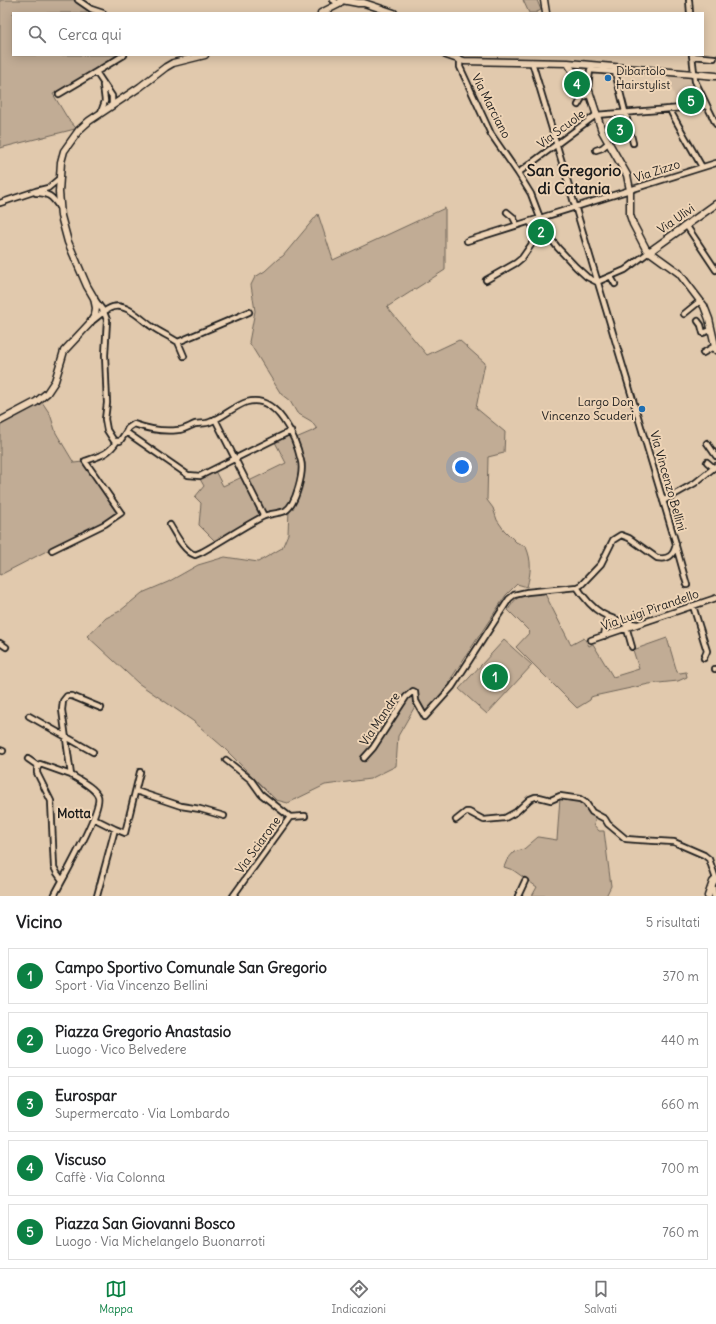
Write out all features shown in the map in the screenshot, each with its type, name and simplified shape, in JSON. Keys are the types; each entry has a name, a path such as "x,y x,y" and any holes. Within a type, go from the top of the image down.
{"street":[{"path":"78,0 91,9 100,12"},
{"path":"333,0 341,2 365,2 391,12"},
{"path":"544,0 546,12"},
{"path":"689,0 690,12"},
{"path":"323,12 341,2"},
{"path":"59,94 122,56"},
{"path":"117,441 114,441 107,430 105,419 107,403 105,355 107,320 100,313 84,280 68,242 62,222 59,207 61,162 64,151 84,125 101,112 124,98 159,71 173,63 201,56"},
{"path":"448,56 458,60 494,62 565,62 716,76"},
{"path":"562,56 570,68 586,84 602,131 627,175 630,190 630,215 633,224 649,252 679,273 704,306 709,319 715,348 703,353"},
{"path":"692,56 695,81 716,124"},
{"path":"699,56 714,58"},
{"name":"Via Marciano","path":"458,60 491,134 531,194 540,219 548,235 576,267 597,282"},
{"name":"Via Vincenzo Bellini","path":"532,62 676,544 673,554 662,559 649,553 629,538 621,536 617,537 610,543 602,564 584,582 576,587"},
{"path":"578,105 589,91 590,70 615,72 633,143"},
{"path":"96,72 103,85 112,96 124,98"},
{"path":"101,112 105,98 103,85"},
{"path":"112,96 112,105"},
{"path":"105,98 108,103 112,105"},
{"path":"596,115 707,106"},
{"path":"670,109 702,167"},
{"name":"Via Scuole","path":"518,173 596,115"},
{"path":"596,150 602,148 608,143"},
{"name":"Via Zizzo","path":"467,241 716,163"},
{"path":"48,188 60,178"},
{"path":"30,194 36,190 48,188 59,192"},
{"path":"0,203 38,192 48,194 59,192"},
{"path":"48,194 59,207"},
{"name":"Via Ulivi","path":"649,252 716,205"},
{"path":"507,212 513,217 517,225"},
{"path":"530,222 537,236"},
{"path":"686,225 716,270"},
{"path":"537,236 548,235"},
{"path":"486,280 522,258 537,236"},
{"path":"597,282 625,270 649,252"},
{"path":"611,277 615,284"},
{"path":"684,314 700,301"},
{"path":"0,421 36,402 47,393 55,382 64,351 100,313 115,306 124,308 178,342 184,356"},
{"path":"178,342 249,312"},
{"path":"698,321 701,325 703,333 711,330"},
{"path":"52,550 105,524 121,513 86,462 105,454 117,441 120,441 128,428 134,424 150,430 179,430 197,424 210,422 247,402 258,401 268,405 276,411 291,431 302,463 302,474 293,502 286,510 264,516 195,555 190,553 170,525"},
{"path":"215,419 264,516"},
{"path":"126,432 188,475 200,476 205,475 291,431"},
{"path":"707,443 716,456"},
{"path":"663,501 695,483 715,467 707,462"},
{"path":"676,544 687,585"},
{"path":"576,587 588,603 607,617 638,624"},
{"name":"Via Mandre","path":"364,758 373,748 396,711 413,691 415,692 416,701 425,717 452,687 509,599 514,594 576,587"},
{"name":"Via Luigi Pirandello","path":"591,640 716,598"},
{"path":"694,606 707,651 704,658"},
{"path":"604,636 607,617"},
{"path":"626,622 626,628 632,647"},
{"path":"0,643 6,647"},
{"path":"71,775 67,737 62,710 63,701 67,696 72,696 101,708"},
{"path":"29,716 93,752"},
{"path":"28,759 38,766 40,764 49,766 71,775 98,795 94,818 54,896"},
{"path":"226,760 251,780 261,794 290,817"},
{"path":"38,766 37,773 51,801 54,866 57,874 62,880"},
{"path":"94,818 125,833 140,772"},
{"path":"136,791 181,806 200,809 224,816"},
{"path":"456,820 466,812 469,812 484,820 505,818 516,812 530,799 535,797 551,800 560,796 580,799 586,803 592,812 605,819 608,824 626,838 674,842 704,855 709,859 716,879 708,896"},
{"name":"Via Sciarone","path":"233,896 290,817 305,816"},
{"path":"97,896 115,829"},
{"path":"518,896 525,882"},
{"path":"711,887 713,888 714,896"}],"shaded area":[{"path":"0,0 77,0 81,5 93,12 12,12 12,56 117,56 53,94 68,119 76,128 75,129 0,148"},
{"path":"523,0 537,0 541,10 537,12 529,12"},
{"path":"669,74 690,76 695,89 694,95 675,97 669,80"},
{"path":"445,208 445,270 387,307 427,355 459,340 485,363 476,408 505,432 504,453 488,457 487,500 493,508 497,520 504,530 516,542 526,547 530,567 527,587 517,584 506,595 450,680 449,684 451,686 425,715 418,701 398,736 396,766 370,779 325,785 288,803 276,800 222,746 193,721 138,683 87,636 106,618 120,611 142,593 168,582 198,565 225,557 258,562 282,548 288,534 289,510 296,502 305,463 296,438 317,429 311,421 297,413 290,401 281,394 249,342 255,311 251,285 255,277 283,256 318,214 333,260"},
{"path":"42,402 50,414 56,433 74,463 83,462 117,514 0,575 0,424"},
{"path":"291,433 298,452 300,472 292,501 284,509 265,514 249,481 286,463 275,442"},
{"path":"215,471 223,486 242,477 260,514 215,541 199,525 201,503 195,497 204,486 200,479"},
{"path":"544,592 571,645 584,638 589,646 593,644 613,677 639,669 633,650 667,638 677,672 686,672 687,677 678,681 649,684 594,696 577,708 516,647 530,632 508,610 519,597 523,595"},
{"path":"504,640 532,665 487,714 459,689"},
{"path":"560,798 581,801 596,817 594,825 599,831 604,831 611,886 606,896 532,896 537,887 513,870 504,867 507,860 514,852 524,849 538,837 557,840"}],"place":[{"name":"Dibartolo Hairstylist","path":"608,78"},
{"name":"Viscuso","path":"577,84"},
{"name":"Piazza San Giovanni Bosco","path":"691,101"},
{"name":"Eurospar","path":"620,130"},
{"name":"Piazza Gregorio Anastasio","path":"541,232"},
{"name":"Largo Don Vincenzo Scuderi","path":"642,409"},
{"name":"Campo Sportivo Comunale San Gregorio","path":"495,677"}],"district":[{"name":"San Gregorio di Catania","path":"574,179"},
{"name":"Motta","path":"74,813"}]}
